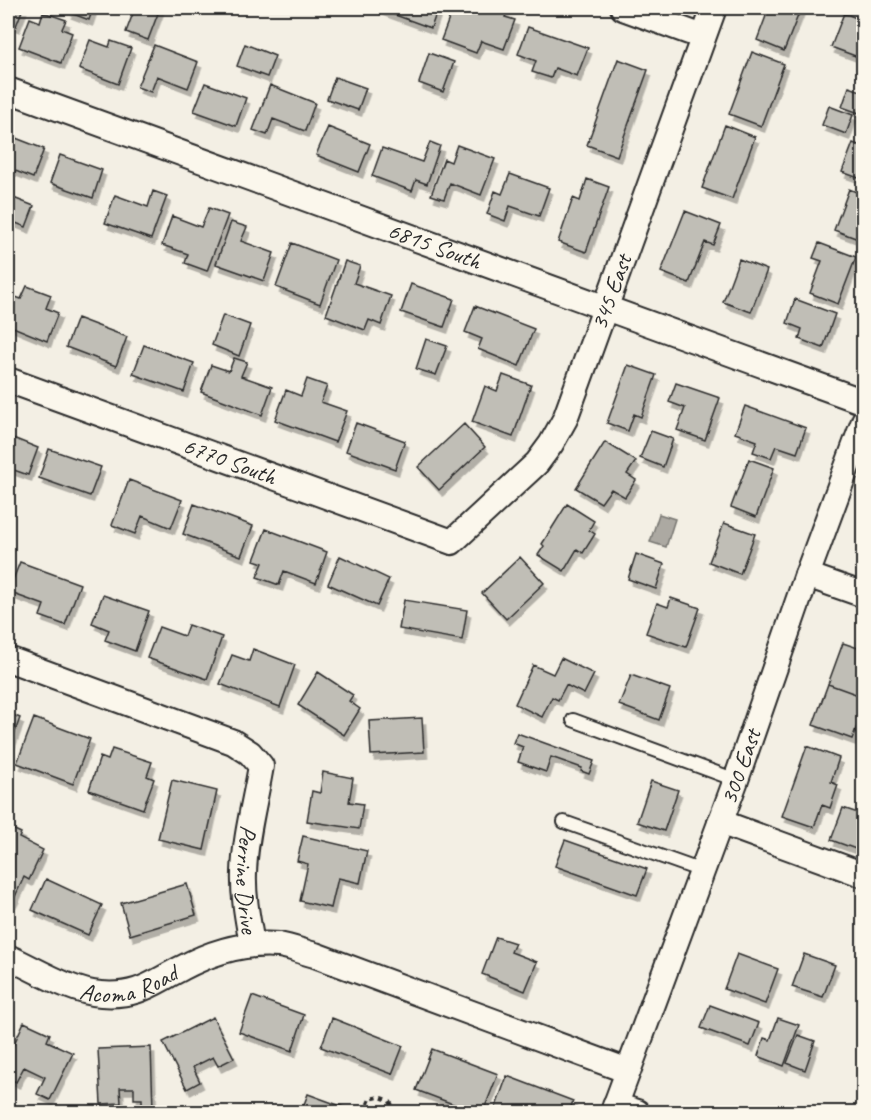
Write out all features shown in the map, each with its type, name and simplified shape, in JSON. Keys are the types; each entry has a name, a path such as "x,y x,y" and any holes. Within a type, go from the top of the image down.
{"street":[{"path":"623,8 703,37"},
{"name":"345 East","path":"452,542 537,463 551,444 565,418 714,8"},
{"name":"6815 South","path":"8,90 864,402"},
{"name":"6770 South","path":"8,381 452,542"},
{"name":"300 East","path":"622,1110 628,1071 736,780 807,575 864,421"},
{"path":"807,575 864,595"},
{"name":"Perrine Drive","path":"8,658 234,742 250,753 261,766 248,837 244,874 246,910 252,944 281,945 315,955 628,1071"},
{"path":"720,822 864,875"},
{"name":"Acoma Road","path":"8,957 71,986 99,994 119,994 137,992 213,954 252,944"}],"lane":[{"path":"573,720 736,780"},
{"path":"564,822 702,871"}],"path":[{"path":"371,1113 367,1106 370,1099 379,1097 390,1100 396,1113 402,1111 410,1113"}],"shaded area":[{"path":"659,514 675,519 666,547 650,542"}],"building":[{"path":"8,8 23,8 16,26 8,23"},
{"path":"70,8 93,8 89,20 68,12"},
{"path":"135,8 160,8 148,40 126,32"},
{"path":"376,8 438,8 431,28"},
{"path":"453,8 496,8 507,12 505,17 515,20 504,49 481,41 476,53 441,40"},
{"path":"769,8 801,8 784,51 757,40"},
{"path":"43,12 66,20 62,29 72,33 61,63 19,47 30,18 40,22"},
{"path":"844,13 864,21 864,42 858,57 831,47"},
{"path":"528,27 588,48 577,76 555,68 551,78 532,72 536,61 518,54"},
{"path":"90,40 109,47 111,41 131,48 118,84 79,69"},
{"path":"245,44 275,56 267,77 237,66"},
{"path":"154,45 198,62 188,88 157,76 151,92 137,87"},
{"path":"752,52 784,64 761,126 729,114"},
{"path":"429,53 454,62 443,92 419,83"},
{"path":"618,59 648,70 617,156 587,145"},
{"path":"335,77 366,88 358,110 327,99"},
{"path":"205,83 246,98 236,126 194,111"},
{"path":"270,85 315,103 305,131 273,119 267,135 253,130"},
{"path":"849,87 864,92 862,114 842,107"},
{"path":"829,106 853,115 846,134 822,125"},
{"path":"725,125 755,137 732,199 702,188"},
{"path":"328,127 370,144 359,172 316,155"},
{"path":"8,135 44,149 33,178 8,168"},
{"path":"430,142 440,146 427,184 416,180 412,191 372,176 382,148 422,162"},
{"path":"853,143 864,147 864,180 842,172"},
{"path":"457,145 495,159 481,195 450,183 444,199 431,195 444,159 451,162"},
{"path":"60,155 102,170 93,198 50,183"},
{"path":"510,174 549,188 539,216 510,206 505,221 487,214 495,191 502,194"},
{"path":"587,179 609,187 586,252 558,242 573,198 580,201"},
{"path":"849,189 864,195 864,233 861,240 834,230"},
{"path":"153,191 167,196 151,239 105,223 115,195 148,207"},
{"path":"11,197 34,206 26,227 8,220 8,205"},
{"path":"209,208 228,215 207,271 185,263 188,254 162,245 172,216 201,227"},
{"path":"685,211 721,225 713,245 705,242 689,283 661,272"},
{"path":"231,222 247,227 241,241 274,253 264,281 216,264"},
{"path":"292,243 336,260 320,304 276,287"},
{"path":"819,243 856,257 838,304 810,293 822,261 813,258"},
{"path":"739,259 767,270 751,312 723,302"},
{"path":"345,261 360,266 354,283 391,296 381,325 369,320 365,330 326,315"},
{"path":"411,284 454,299 444,327 401,312"},
{"path":"27,286 51,295 46,308 58,313 47,341 8,325 8,294 21,299"},
{"path":"795,299 835,314 823,348 799,339 802,329 787,323"},
{"path":"475,306 534,329 519,366 478,349 482,339 465,332"},
{"path":"223,315 250,325 239,356 212,345"},
{"path":"77,318 127,337 116,366 66,347"},
{"path":"426,339 447,346 436,375 416,369"},
{"path":"144,345 194,363 184,392 133,374"},
{"path":"234,358 247,362 241,376 272,387 262,415 201,392 211,365 229,371"},
{"path":"628,365 656,375 641,417 634,414 628,431 607,423"},
{"path":"503,375 531,385 513,437 472,422 485,386 497,391"},
{"path":"307,379 327,386 321,402 347,411 335,442 275,420 286,390 301,396"},
{"path":"676,383 720,398 705,440 677,430 685,408 669,402"},
{"path":"745,406 806,428 797,453 776,446 771,458 753,452 757,441 735,433"},
{"path":"356,423 405,441 395,469 346,451"},
{"path":"464,424 485,447 439,490 418,467"},
{"path":"651,431 673,439 663,467 640,458"},
{"path":"8,436 38,448 28,475 8,468"},
{"path":"605,442 636,461 627,474 636,480 625,497 611,489 601,503 576,488"},
{"path":"49,449 101,467 90,496 39,478"},
{"path":"749,459 774,468 756,517 731,507"},
{"path":"129,480 182,500 171,528 142,516 135,534 112,525"},
{"path":"194,504 253,526 241,556 183,534"},
{"path":"567,504 594,521 589,530 595,534 583,553 577,549 564,571 538,555 544,546 542,544"},
{"path":"724,523 755,534 740,574 709,562"},
{"path":"266,529 327,552 316,583 284,571 279,585 257,577 263,563 254,560"},
{"path":"636,554 664,564 656,589 628,579"},
{"path":"340,556 389,579 377,606 328,584"},
{"path":"520,557 544,583 506,619 482,593"},
{"path":"20,562 80,584 65,625 40,616 44,605 8,592"},
{"path":"103,595 149,611 135,651 105,640 109,630 92,623"},
{"path":"671,598 700,608 686,647 646,633 657,603 668,607"},
{"path":"404,600 467,610 462,640 399,629"},
{"path":"188,625 222,637 207,679 147,658 159,627 184,636"},
{"path":"843,643 864,650 864,697 828,684"},
{"path":"253,649 295,665 280,707 220,684 232,655 249,661"},
{"path":"561,658 594,674 584,694 566,685 558,700 552,697 542,717 515,704 533,665 553,674"},
{"path":"318,672 353,695 349,701 360,709 344,735 298,705"},
{"path":"631,675 670,689 659,720 619,705"},
{"path":"828,684 864,697 864,708 852,739 813,725"},
{"path":"8,713 20,718 8,751"},
{"path":"34,718 90,739 73,784 17,763"},
{"path":"422,718 424,752 371,755 369,721"},
{"path":"517,733 594,761 589,774 581,771 582,768 551,757 546,772 518,762 523,747 513,743"},
{"path":"807,746 839,758 831,782 838,785 830,808 822,805 814,827 782,816"},
{"path":"112,749 152,762 147,776 154,779 143,809 89,790 100,757 108,760"},
{"path":"323,772 353,778 349,802 363,804 359,829 307,821 312,791 320,793"},
{"path":"172,780 217,791 204,850 158,839"},
{"path":"651,781 678,790 664,831 637,822"},
{"path":"843,808 864,815 862,831 864,832 864,852 831,840"},
{"path":"8,827 21,833 19,838 43,850 29,880 24,877 13,901 8,898"},
{"path":"303,836 367,851 360,883 338,878 331,908 300,901 308,864 297,861"},
{"path":"565,840 647,869 637,895 555,866"},
{"path":"46,879 102,905 88,935 32,910"},
{"path":"187,884 196,915 130,935 121,903"},
{"path":"496,937 515,943 511,952 537,962 525,991 482,974"},
{"path":"737,954 778,969 765,1004 724,989"},
{"path":"804,954 835,965 823,997 792,987"},
{"path":"252,996 304,1015 292,1051 239,1032"},
{"path":"710,1005 759,1023 750,1046 701,1028"},
{"path":"213,1017 234,1058 218,1066 213,1057 193,1067 200,1082 187,1089 163,1042"},
{"path":"332,1018 403,1046 392,1074 321,1047"},
{"path":"778,1018 799,1025 784,1066 758,1056 764,1038 770,1040"},
{"path":"24,1022 50,1034 47,1041 73,1053 50,1100 37,1094 45,1077 24,1067 16,1082 8,1078 8,1057"},
{"path":"798,1035 815,1041 805,1070 787,1063"},
{"path":"151,1047 153,1109 142,1109 142,1099 134,1099 134,1088 120,1088 121,1103 101,1104 98,1049"},
{"path":"432,1049 498,1074 483,1112 474,1112 416,1090"},
{"path":"507,1076 573,1101 569,1112 494,1112"},
{"path":"308,1094 349,1109 348,1112 301,1112"}]}
